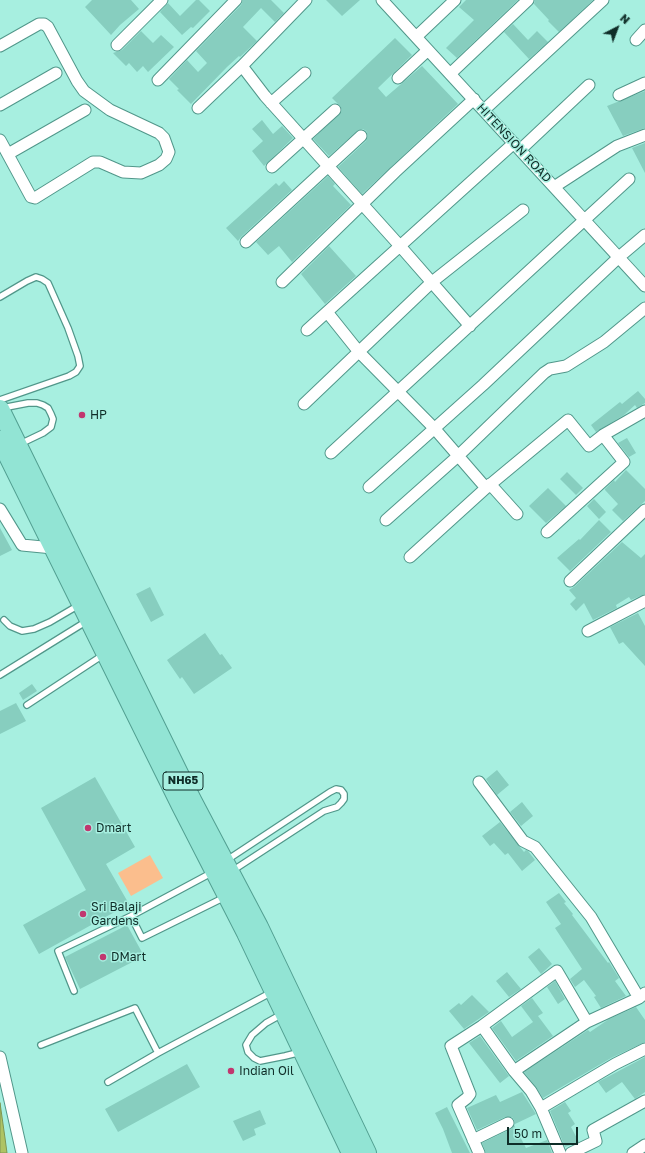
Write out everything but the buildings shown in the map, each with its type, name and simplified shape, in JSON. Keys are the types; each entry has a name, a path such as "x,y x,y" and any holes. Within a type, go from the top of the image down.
{"highway":[{"name":"NH65","path":"0,409 192,800 223,868 227,896 352,1153"},
{"name":"NH65","path":"0,440 105,654 223,868 259,927 367,1153"}],"street":[{"path":"117,45 162,0"},
{"path":"158,80 236,0"},
{"path":"198,108 242,66 306,0"},
{"name":"HITENSION ROAD","path":"382,0 645,286"},
{"path":"416,37 455,0"},
{"path":"450,74 528,0"},
{"path":"484,110 603,0"},
{"path":"0,46 39,24 44,24 48,27 84,91 110,110 159,133 164,138 169,152 166,159 141,173 123,172 100,162 93,162 35,198 31,197 0,140"},
{"path":"636,40 645,30"},
{"path":"398,78 428,50"},
{"path":"242,66 271,103 363,204 470,326"},
{"path":"0,105 56,73"},
{"path":"271,103 305,73"},
{"path":"619,95 645,83"},
{"path":"307,330 400,246 589,85"},
{"path":"282,282 474,100"},
{"path":"8,154 85,110"},
{"path":"272,168 335,110"},
{"path":"554,187 617,146 645,135"},
{"path":"246,242 361,136"},
{"path":"331,453 629,179"},
{"path":"304,404 432,282 523,210"},
{"path":"369,487 482,385 619,257 645,235"},
{"path":"386,520 458,456 544,373 550,369 566,366 604,342 645,308"},
{"path":"327,312 359,352 434,428 458,456 517,514"},
{"path":"410,556 488,486 568,420 589,446 603,435 645,412"},
{"path":"547,532 624,462 603,435"},
{"path":"0,509 22,545 53,548"},
{"path":"570,581 643,516"},
{"path":"588,632 645,601"},
{"path":"479,782 523,841 535,847 591,917 642,996 587,1022 514,1071"},
{"path":"479,1153 458,1105 470,1094 451,1046 482,1026 557,971 587,1022"},
{"path":"482,1026 514,1071 531,1091 541,1108 560,1153"},
{"path":"541,1108 615,1064 645,1049"},
{"path":"0,1057 22,1153"},
{"path":"571,1153 596,1141 593,1130 645,1100"},
{"path":"473,1140 508,1124"},
{"path":"633,1153 645,1145"}],"lane":[{"path":"0,297 36,277 48,283 68,328 80,366 76,372 69,376 0,400"},
{"path":"0,409 22,404 37,403 48,408 51,414 53,419 51,427 43,433 18,446"},
{"path":"4,620 10,626 22,631 34,629 50,622 81,604"},
{"path":"0,675 89,620"},
{"path":"27,705 105,654"},
{"path":"74,991 58,951 131,916 223,868 324,811 336,807 344,799 344,794 341,790 336,789 330,792 223,868"},
{"path":"131,916 142,938 227,896"},
{"path":"108,1082 158,1053 274,991"},
{"path":"41,1045 135,1008 158,1053"},
{"path":"284,1012 266,1023 252,1035 246,1044 248,1052 260,1061 303,1051"}],"shaded area":[{"path":"150,855 163,878 131,896 118,873"},
{"path":"0,1103 5,1138 7,1153 0,1153"}],"place":[{"name":"HP","path":"82,415"},
{"name":"Dmart","path":"88,828"},
{"name":"Sri Balaji Gardens","path":"83,914"},
{"name":"DMart","path":"103,957"},
{"name":"Indian Oil","path":"231,1071"}]}
